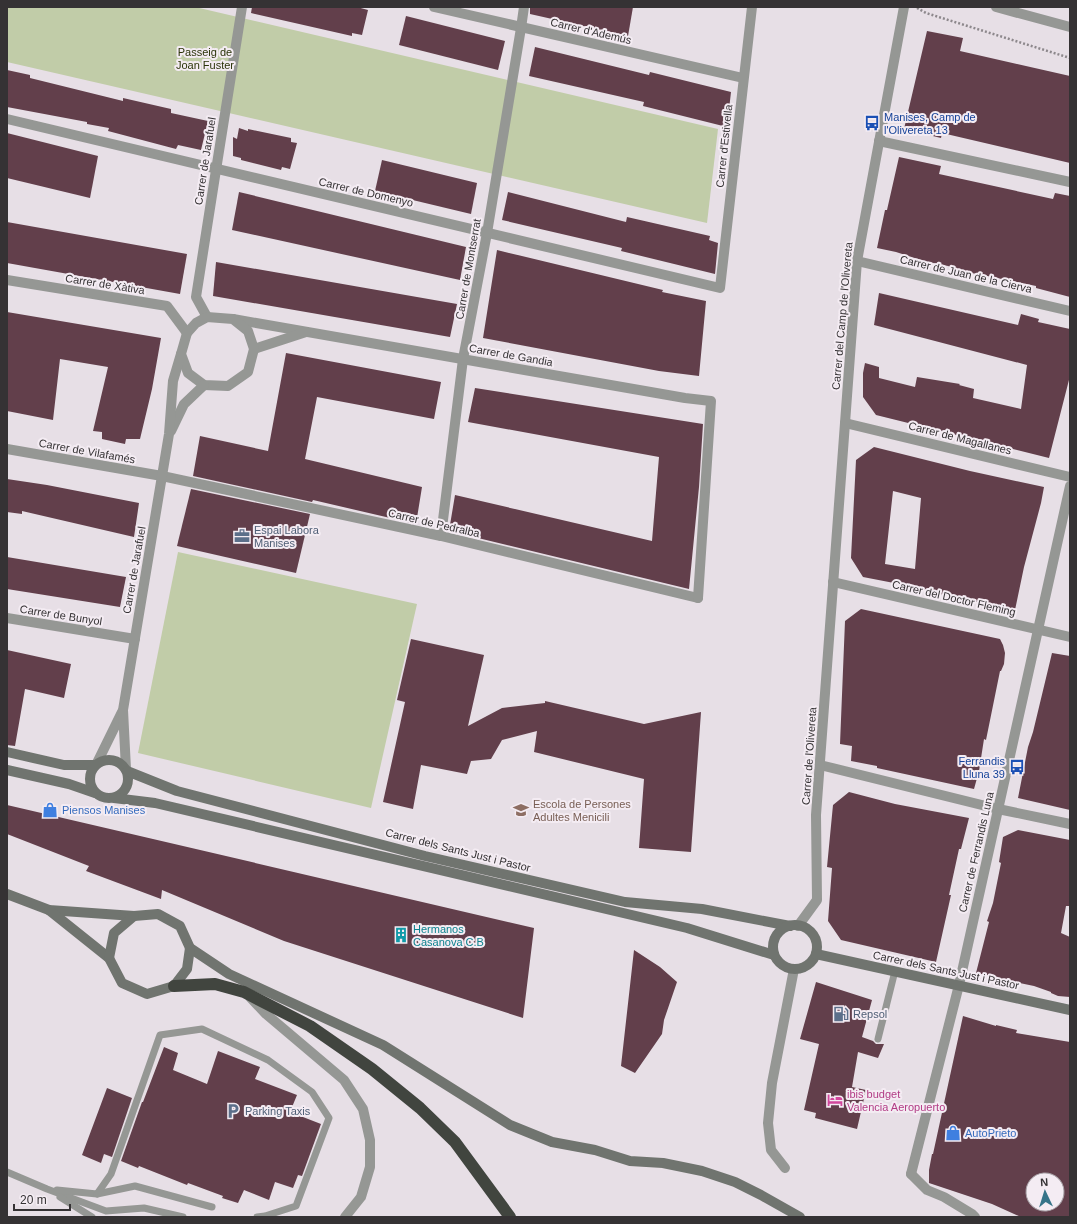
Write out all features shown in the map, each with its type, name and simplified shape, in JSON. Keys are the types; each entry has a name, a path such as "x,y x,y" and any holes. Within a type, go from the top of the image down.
{"highway":[{"path":"174,986 215,984 244,992 310,1026 372,1069 420,1108 455,1142 510,1217"}],"main road":[{"path":"7,752 64,765 96,764"},
{"path":"7,770 69,784 95,793 104,798 114,798 124,790 127,784 128,778 126,770 122,764 109,759 103,760 96,764 91,770 89,782 95,793"},
{"name":"Carrer dels Sants Just i Pastor","path":"126,770 177,791 425,856 625,902 702,909 794,926"},
{"name":"Carrer dels Sants Just i Pastor","path":"114,798 155,803 687,928 774,956"},
{"path":"7,894 49,910 134,916 158,914 180,926 190,948 229,974 383,1045 510,1124 552,1142 595,1150 630,1161 663,1163 702,1171 735,1182 800,1217"},
{"path":"49,910 109,958 122,983 147,994 174,986 187,969 190,948"},
{"path":"109,958 114,933 134,916"},
{"path":"794,926 805,928 811,932 815,939 817,946 816,954 808,965 801,968 794,969 782,965 774,956 773,949 775,937 784,928 794,926"},
{"name":"Carrer dels Sants Just i Pastor","path":"816,954 1070,1010"}],"street":[{"name":"Carrer de Jarafuel","path":"207,317 196,298 242,7"},
{"name":"Carrer d'Ademús","path":"434,7 743,78"},
{"name":"Carrer de Montserrat","path":"441,536 463,359 487,233 524,7"},
{"name":"Carrer d'Estivella","path":"720,288 752,7"},
{"name":"Carrer del Camp de l'Olivereta","path":"833,582 857,261 904,7"},
{"path":"996,7 1070,27"},
{"name":"Carrer de Domenyo","path":"7,119 216,170 720,288"},
{"path":"879,140 1070,182"},
{"name":"Carrer de Juan de la Cierva","path":"857,261 1070,311"},
{"name":"Carrer de Xàtiva","path":"7,280 167,306 187,333"},
{"path":"207,317 233,319 248,331 254,348 248,372 228,386 204,385 188,373 182,354 187,333 196,323 207,317"},
{"name":"Carrer de Gandia","path":"233,319 677,397 711,401 698,598"},
{"name":"Carrer de Gandia","path":"254,348 308,332"},
{"name":"Carrer de Jarafuel","path":"126,770 123,710 169,434 173,380 182,354"},
{"name":"Carrer de Jarafuel","path":"169,434 184,404 204,385"},
{"name":"Carrer de Magallanes","path":"845,423 1070,477"},
{"name":"Carrer de Vilafamés","path":"7,449 162,476"},
{"name":"Carrer de Pedralba","path":"162,476 441,536 698,598"},
{"name":"Carrer de Ferrandis Luna","path":"975,1217 944,1197 927,1190 911,1174 958,985 1070,486"},
{"name":"Carrer del Doctor Fleming","path":"833,582 1070,637"},
{"name":"Carrer de l'Olivereta","path":"794,926 817,900 816,815 833,582"},
{"name":"Carrer de Bunyol","path":"7,618 135,639"},
{"name":"Carrer de Jarafuel","path":"96,764 123,710"},
{"path":"820,765 998,809 1070,824"},
{"path":"785,1168 771,1150 768,1123 772,1083 794,969"},
{"path":"244,992 266,1014 344,1080 363,1109 370,1140 370,1166 361,1197 345,1217"}],"lane":[{"path":"878,1039 895,971"},
{"path":"97,1194 112,1174 160,1035 202,1029 268,1060 312,1092 329,1118 296,1206 265,1216 257,1217"},
{"path":"7,1172 46,1189 106,1211 144,1208 183,1217"},
{"path":"46,1189 97,1194 135,1186 212,1207"},
{"path":"46,1189 91,1217"}],"path":[{"path":"913,7 921,9 926,13 1070,58"}],"green space":[{"name":"Passeig de Joan Fuster","path":"7,7 195,7 718,129 707,223 7,62"},
{"path":"178,552 417,604 371,808 138,753"}],"building":[{"path":"252,7 357,7 368,10 362,35 352,33 352,36 251,13"},
{"path":"530,7 633,7 628,36 530,14"},
{"path":"406,16 505,41 498,70 399,45"},
{"path":"927,31 963,38 960,51 1070,76 1070,163 942,133 941,138 904,129"},
{"path":"535,47 649,75 650,72 731,92 727,127 643,106 644,102 529,76"},
{"path":"7,70 30,75 30,78 123,101 123,98 171,109 171,113 208,121 201,150 178,145 176,149 108,131 109,128 87,124 87,122 7,107"},
{"path":"239,128 248,131 248,129 291,138 291,142 297,143 290,169 282,167 281,170 241,160 241,158 233,156 233,137 237,139"},
{"path":"7,133 98,156 90,198 7,178"},
{"path":"899,157 941,166 939,174 1053,199 1055,193 1070,196 1070,297 1036,288 1036,286 966,272 877,248"},
{"path":"382,160 477,183 471,214 375,191"},
{"path":"239,192 466,247 460,280 232,230"},
{"path":"508,192 626,222 627,217 710,236 709,240 718,243 715,274 621,251 622,248 502,220"},
{"path":"7,222 187,254 180,294 7,263"},
{"path":"497,250 663,290 662,292 706,301 699,376 659,371 483,338"},
{"path":"216,262 457,304 450,337 213,296"},
{"path":"879,293 1018,325 1021,314 1039,319 1038,322 1070,329 1070,376 1049,458 876,415 863,397 863,373 865,363 879,367 879,378 915,387 917,377 960,384 959,385 974,389 973,398 1021,409 1027,365 874,325"},
{"path":"7,312 161,338 152,389 140,439 126,439 125,444 102,439 102,432 93,431 108,367 60,359 53,420 7,411"},
{"path":"286,353 441,382 434,419 317,397 305,459 422,487 416,524 313,500 312,502 193,476 200,436 268,451"},
{"path":"475,388 703,424 699,487 689,589 449,531 455,495 652,541 659,457 468,422"},
{"path":"874,447 970,471 1044,487 1015,610 944,595 894,581 894,583 863,577 851,558 856,460","holes":["893,491 921,498 915,569 885,564"]},
{"path":"7,479 47,485 139,503 134,537 22,511 22,514 7,512"},
{"name":"Espai Labora Manises","path":"191,489 310,514 296,573 177,546"},
{"path":"7,557 126,577 120,607 7,589"},
{"path":"861,609 1000,639 1005,653 1004,664 1000,671 974,789 851,761 852,746 840,744 845,621"},
{"path":"411,639 484,655 468,726 502,708 545,703 545,701 644,724 701,712 691,852 639,848 644,779 534,752 537,731 502,740 491,759 471,761 467,774 421,765 413,809 383,802 405,702 397,700"},
{"path":"7,650 71,664 64,698 25,689 15,746 7,745"},
{"path":"1052,653 1070,656 1070,810 1018,798 1028,747"},
{"path":"849,792 895,804 969,818 961,849 959,849 949,895 951,895 936,962 841,940 828,921 832,868 827,867 833,805"},
{"name":"Hermanos Casanova C.B","path":"7,805 534,928 523,1018 284,941 162,890 161,899 86,871 89,866 7,834"},
{"path":"1018,830 1070,840 1070,906 1066,906 1061,933 1070,937 1070,997 1058,996 1034,986 1010,981 1009,983 997,980 998,977 976,973 989,922 987,921 993,903 1001,863 999,862 1003,837"},
{"path":"634,950 660,967 677,982 664,1020 662,1034 635,1073 621,1066"},
{"path":"816,982 872,1000 862,1037 873,1041 876,1044 884,1044 878,1058 858,1052 852,1087 866,1090 857,1129 815,1118 816,1113 804,1110 819,1044 800,1039"},
{"path":"963,1016 996,1026 1017,1030 1016,1033 1070,1042 1070,1217 1021,1217 992,1204 929,1183 929,1170"},
{"name":"Parking Taxis","path":"164,1047 178,1053 173,1070 207,1084 218,1051 260,1067 255,1079 297,1095 290,1112 321,1124 302,1176 298,1175 293,1188 275,1182 269,1200 244,1190 238,1203 222,1198 223,1196 188,1183 187,1185 139,1166 138,1168 121,1161"},
{"path":"107,1088 132,1098 112,1157 104,1154 101,1163 82,1155"}],"place":[{"name":"Manises, Camp de l'Olivereta 13","path":"872,123"},
{"name":"Espai Labora Manises","path":"242,536"},
{"name":"Ferrandis Lluna 39","path":"1017,767"},
{"name":"Piensos Manises","path":"50,810"},
{"name":"Escola de Persones Adultes Menicili","path":"521,810"},
{"name":"Hermanos Casanova C.B","path":"401,935"},
{"name":"Repsol","path":"841,1014"},
{"name":"ibis budget Valencia Aeropuerto","path":"835,1100"},
{"name":"Parking Taxis","path":"233,1111"},
{"name":"AutoPrieto","path":"953,1133"}]}
